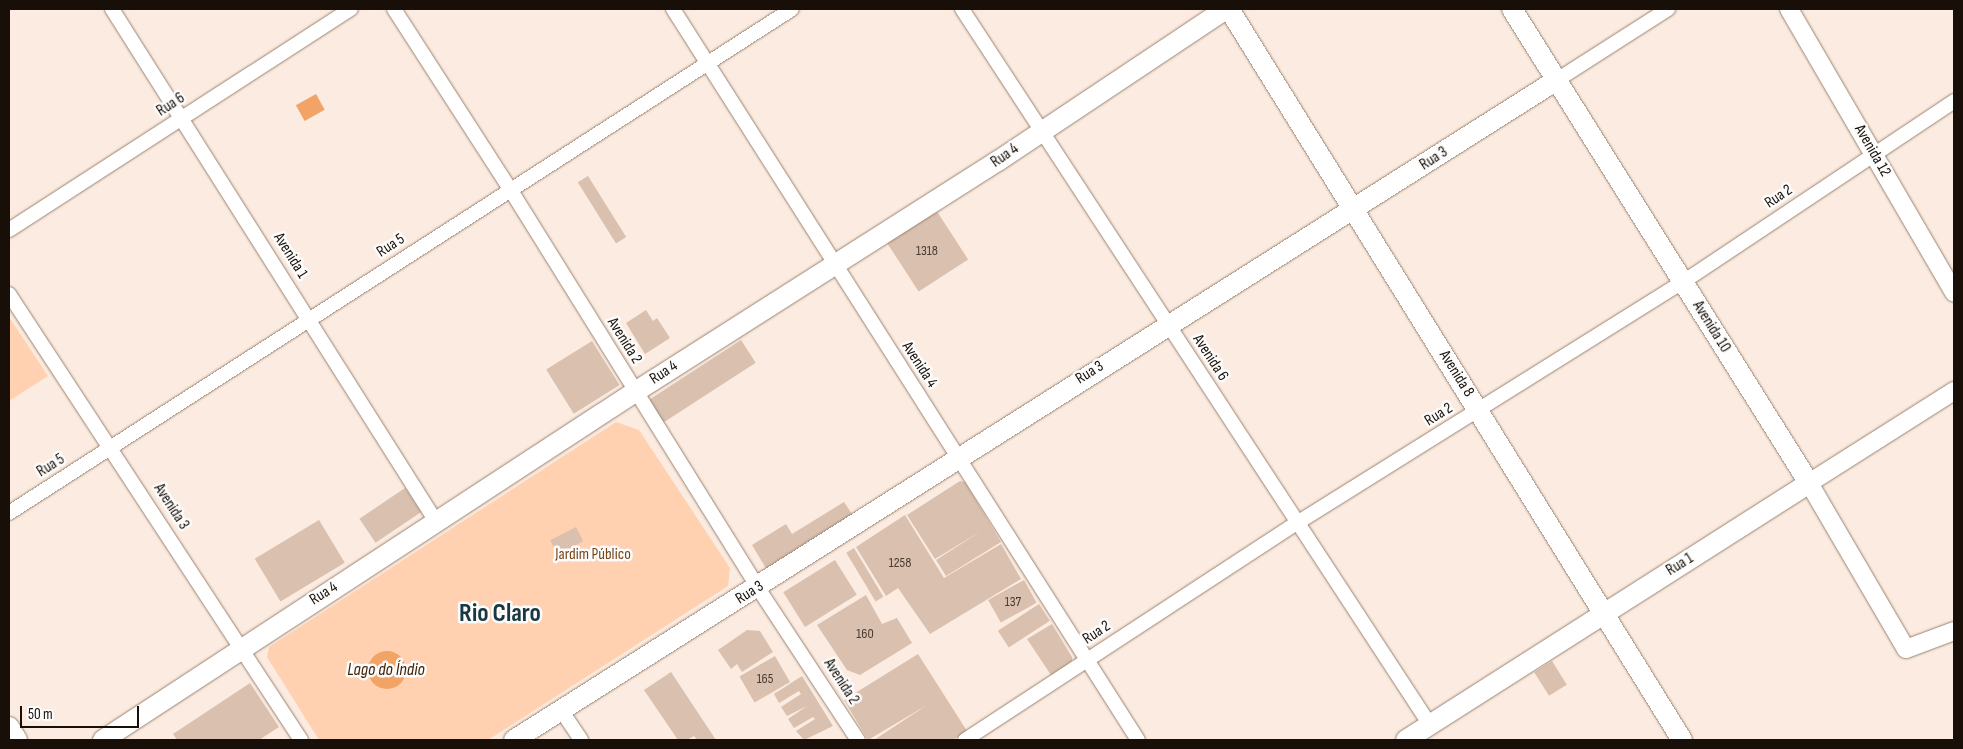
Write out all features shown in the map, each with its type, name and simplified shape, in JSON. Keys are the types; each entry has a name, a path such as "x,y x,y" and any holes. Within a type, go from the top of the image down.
{"main road":[{"name":"Rua 4","path":"103,740 241,647 437,523 832,264 998,161 1227,9"},
{"name":"Avenida 8","path":"1227,9 1605,613 1682,740"},
{"name":"Avenida 10","path":"1512,9 1809,483"},
{"name":"Rua 3","path":"514,740 758,588 958,456 1166,324 1354,210 1556,80"},
{"name":"Rua 1","path":"1406,740 1809,483"},
{"path":"9,727 17,740"}],"street":[{"name":"Avenida 1","path":"112,9 437,523"},
{"name":"Rua 6","path":"9,230 351,9"},
{"name":"Avenida 2","path":"394,9 510,188 758,588 858,740"},
{"name":"Avenida 4","path":"673,9 708,62 832,264 958,456 1138,740"},
{"name":"Rua 5","path":"9,513 112,448 510,188 792,9"},
{"name":"Avenida 6","path":"962,9 1166,324 1430,725"},
{"name":"Rua 3","path":"1556,80 1668,9"},
{"name":"Avenida 12","path":"1790,9 1954,292"},
{"name":"Rua 2","path":"965,740 1298,523 1683,282 1954,101"},
{"name":"Avenida 3","path":"9,294 112,448 301,740"},
{"name":"Rua 1","path":"1809,483 1954,391"},
{"name":"Avenida 10","path":"1809,483 1906,649 1954,631"},
{"path":"561,710 581,740"}],"green space":[{"path":"9,317 48,376 9,401"},
{"name":"Jardim Público","path":"616,422 639,430 730,568 728,586 488,740 319,740 267,657 269,647"}],"water":[{"path":"316,94 325,110 305,121 296,105"},
{"name":"Lago do Índio","path":"387,651 394,652 400,657 405,663 405,677 400,683 394,688 387,689 380,688 374,683 369,677 368,670 369,663 374,657 380,652"}],"building":[{"path":"588,176 626,237 616,243 578,182"},
{"path":"936,210 968,259 919,292 887,242"},
{"path":"646,310 653,321 657,318 670,338 645,354 626,323"},
{"path":"741,340 756,363 663,423 649,400"},
{"path":"592,341 620,385 574,414 546,370"},
{"path":"960,481 965,482 1001,542 946,576 936,560 983,530 935,559 907,515"},
{"path":"405,488 421,512 376,543 359,519"},
{"path":"844,502 854,517 767,570 752,545 786,524 792,534"},
{"path":"905,515 944,578 1001,544 1021,579 930,634 898,588 886,596 856,547"},
{"path":"319,520 345,563 280,601 255,559"},
{"path":"576,527 583,541 557,554 550,540"},
{"path":"854,548 883,597 876,601 846,553"},
{"path":"835,560 857,595 805,627 783,592"},
{"path":"1024,580 1037,603 1001,623 988,600"},
{"path":"866,595 882,624 897,618 912,643 860,675 847,670 817,625"},
{"path":"1039,604 1050,621 1009,647 998,631"},
{"path":"1052,624 1072,657 1072,661 1051,675 1027,639"},
{"path":"747,630 760,631 773,652 742,672 737,664 731,669 718,650"},
{"path":"918,654 967,731 953,740 874,740 927,705 868,740 844,700"},
{"path":"775,656 790,682 754,702 739,676"},
{"path":"1552,661 1567,685 1549,696 1534,672"},
{"path":"671,672 716,740 697,740 694,736 687,740 678,740 644,690"},
{"path":"802,676 833,726 804,740 796,731 815,719 813,717 794,728 788,719 807,706 787,716 781,707 801,694 799,691 779,703 774,694"},
{"path":"250,683 279,727 259,740 177,740 173,734"}],"district":[{"name":"Rio Claro","path":"500,614"}]}
